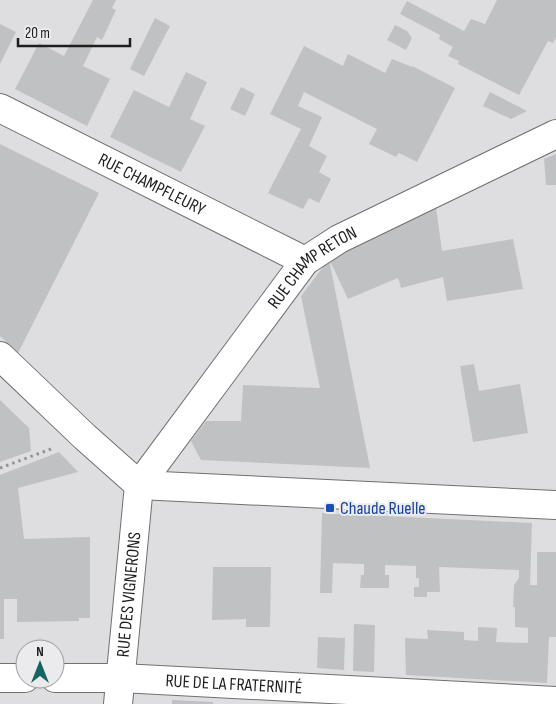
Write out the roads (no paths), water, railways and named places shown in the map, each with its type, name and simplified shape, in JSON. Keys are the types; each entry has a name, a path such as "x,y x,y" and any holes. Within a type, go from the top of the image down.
{"street":[{"name":"RUE CHAMPFLEURY","path":"0,108 305,261"},
{"name":"RUE CHAMP RETON","path":"139,485 305,261 339,239 556,134"},
{"path":"0,356 85,437 139,485 556,505"},
{"name":"RUE DES VIGNERONS","path":"119,691 139,485"},
{"path":"0,678 15,678"},
{"name":"RUE DE LA FRATERNITÉ","path":"65,680 119,691 556,701"}],"place":[{"name":"Chaude Ruelle","path":"330,508"}]}
